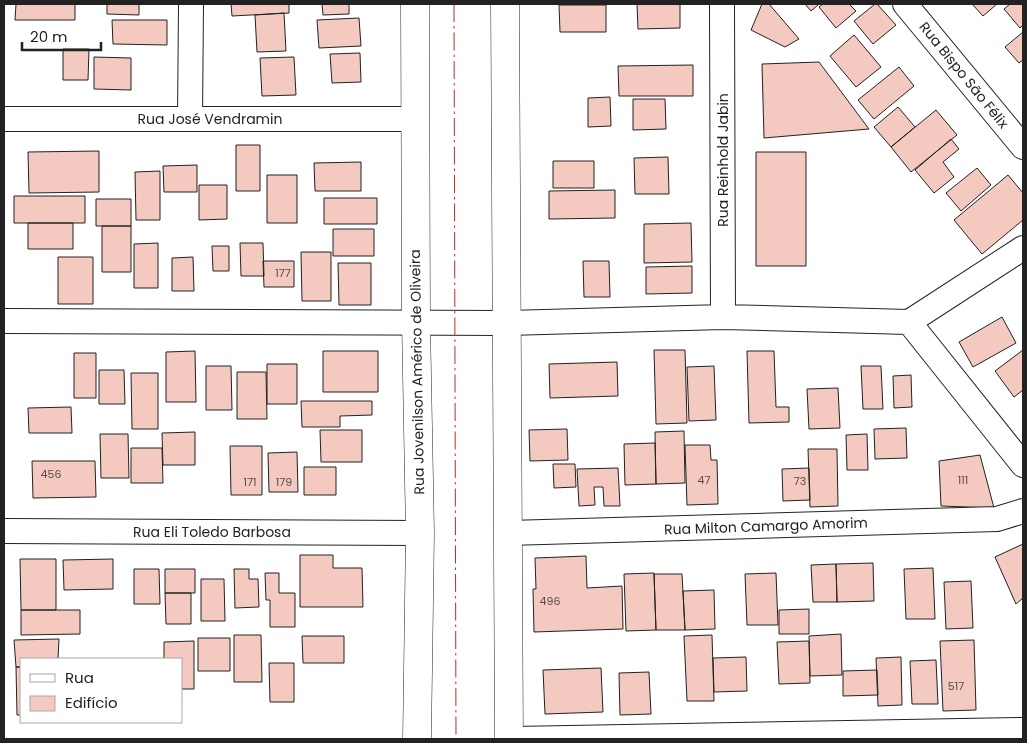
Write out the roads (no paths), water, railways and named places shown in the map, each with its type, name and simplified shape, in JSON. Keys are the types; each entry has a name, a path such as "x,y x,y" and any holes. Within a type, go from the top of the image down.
{"main road":[{"name":"Rua Jovenilson Américo de Oliveira","path":"415,4 416,322 420,533 417,739"},
{"path":"505,4 506,323 511,739"}],"street":[{"path":"190,119 191,4"},
{"name":"Rua Reinhold Jabin","path":"722,4 723,317"},
{"name":"Rua Bispo São Félix","path":"905,4 1023,147"},
{"name":"Rua José Vendramin","path":"4,119 415,119"},
{"path":"4,321 506,323 723,317 909,322 1023,248"},
{"path":"909,322 1023,465"},
{"name":"Rua Milton Camargo Amorim","path":"508,533 997,519 1023,511"},
{"name":"Rua Eli Toledo Barbosa","path":"4,531 420,533"},
{"path":"511,739 933,735 1023,730"}]}
